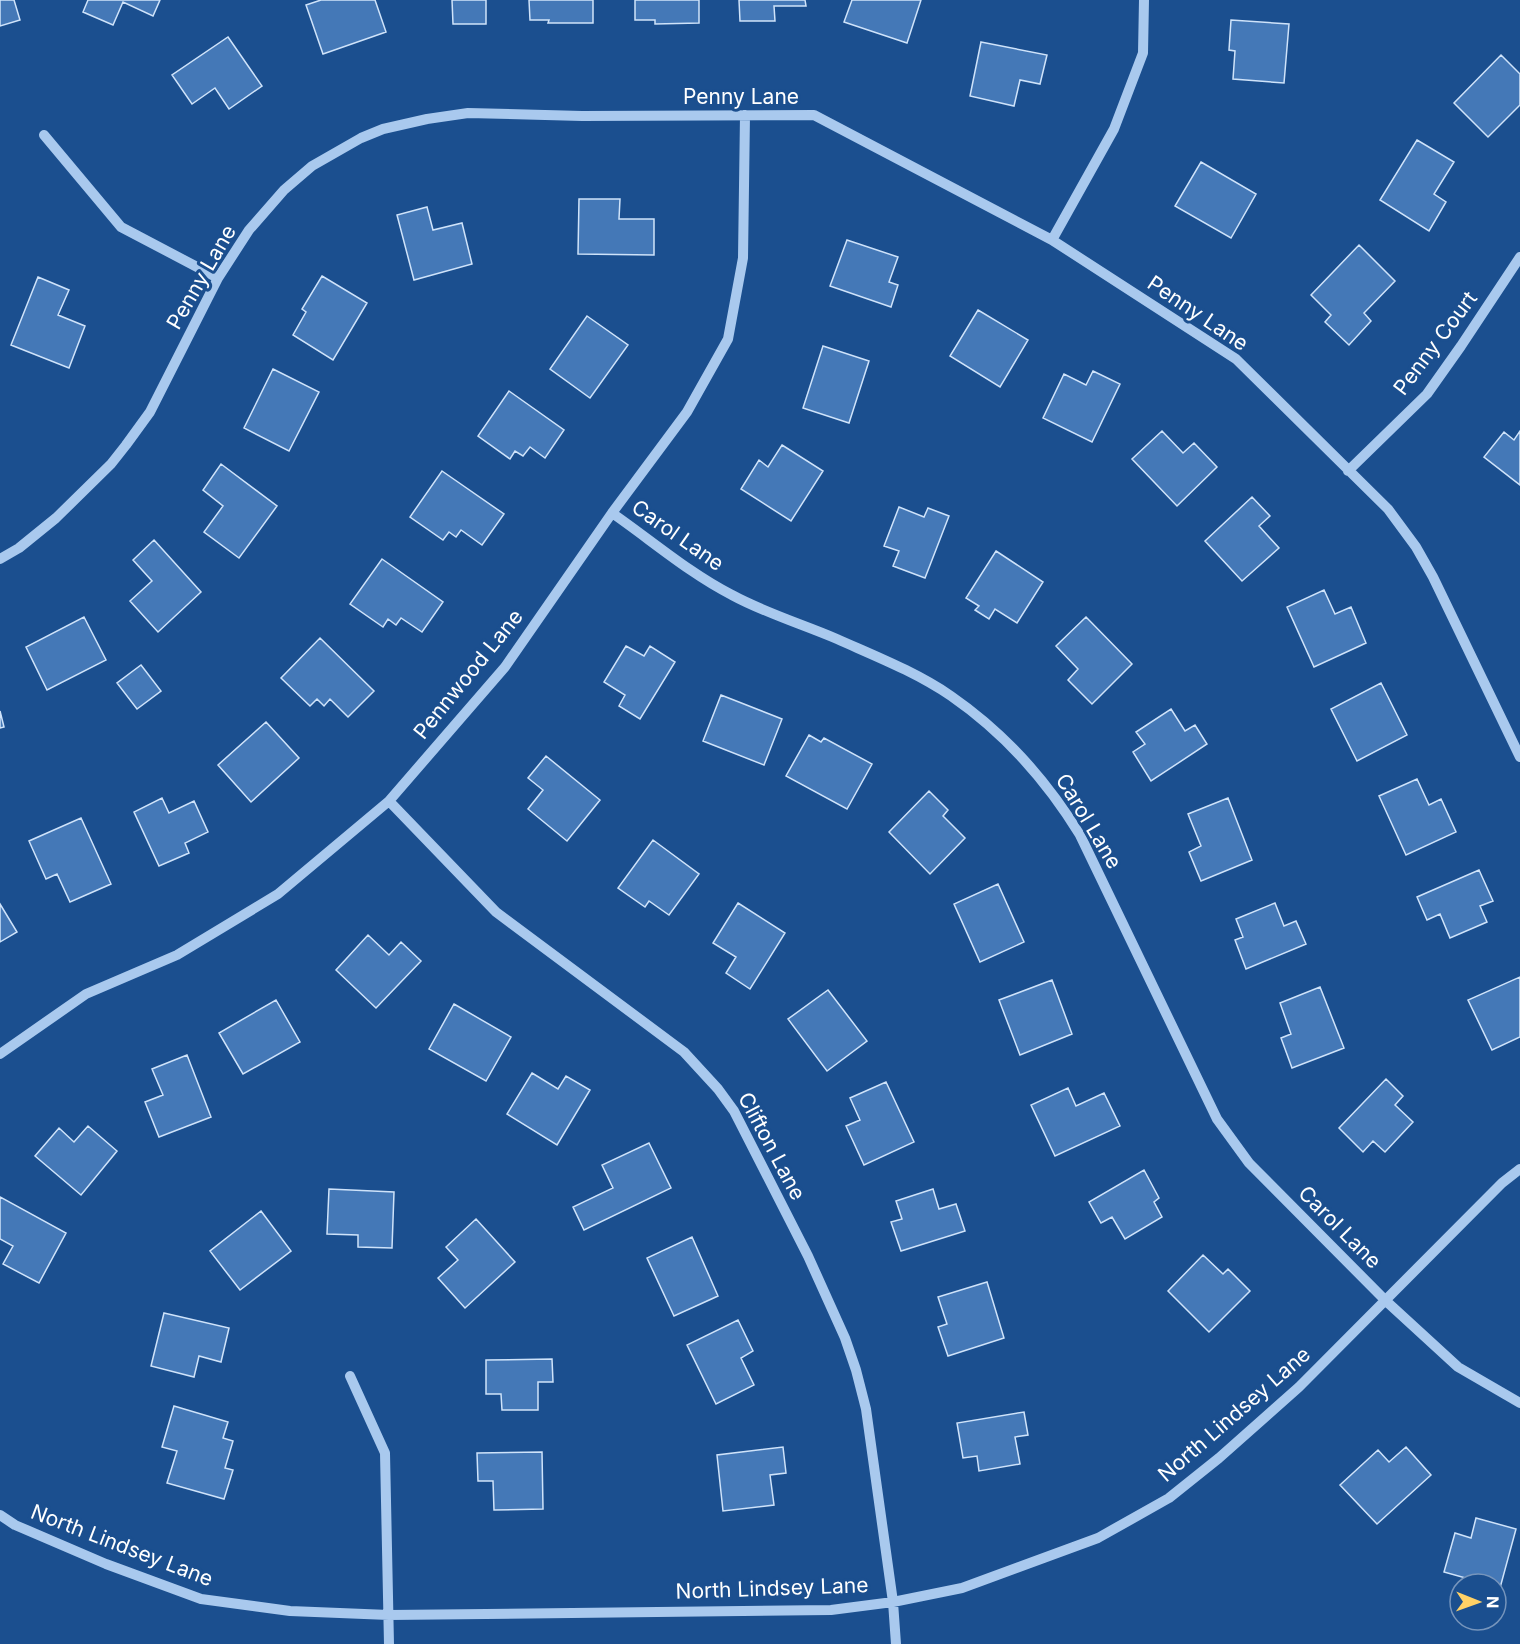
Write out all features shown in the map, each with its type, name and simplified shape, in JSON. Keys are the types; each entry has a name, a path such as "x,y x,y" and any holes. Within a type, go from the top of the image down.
{"street":[{"path":"1052,240 1114,129 1143,53 1144,0"},
{"name":"Penny Lane","path":"0,559 19,548 56,518 111,464 150,412 218,278 249,230 284,190 312,166 338,150 383,129 468,113 582,116 814,115 1052,240 1236,359 1388,509 1416,548 1433,577 1520,757"},
{"name":"Pennwood Lane","path":"0,1054 86,994 177,954 278,894 389,801 506,667 612,513 687,412 728,339 743,258 745,115"},
{"path":"44,135 121,227 218,278"},
{"name":"Penny Court","path":"1348,471 1427,394 1520,256"},
{"name":"Carol Lane","path":"612,513 697,574 732,595 927,681 971,711 1008,744 1044,782 1080,835 1217,1119 1228,1136 1249,1163 1386,1301 1458,1367 1520,1403"},
{"name":"Clifton Lane","path":"389,801 496,912 684,1052 718,1089 734,1111 808,1256 845,1338 856,1371 866,1409 893,1602 896,1644"},
{"name":"North Lindsey Lane","path":"0,1515 15,1525 106,1564 201,1599 290,1611 389,1615 831,1610 893,1602 962,1588 1098,1538 1169,1498 1219,1458 1299,1387 1502,1183 1520,1169"},
{"path":"350,1376 385,1453 389,1644"}],"building":[{"path":"0,0 14,0 20,20 0,26"},
{"path":"88,0 160,0 153,16 123,2 113,25 83,12"},
{"path":"321,0 375,0 386,32 323,54 306,5"},
{"path":"452,0 486,0 486,24 453,24"},
{"path":"529,0 593,0 593,23 548,23 549,20 530,20"},
{"path":"635,0 699,0 699,23 655,24 655,20 635,20"},
{"path":"739,0 805,0 806,6 774,6 775,21 740,21"},
{"path":"852,0 921,0 907,43 844,22"},
{"path":"1231,20 1289,24 1284,83 1233,79 1235,51 1229,50"},
{"path":"228,37 262,86 229,109 215,88 192,104 172,75"},
{"path":"981,42 1047,55 1040,84 1020,80 1014,106 970,96"},
{"path":"1501,55 1520,74 1520,105 1488,137 1454,103"},
{"path":"1417,140 1454,162 1434,194 1446,202 1429,231 1380,200"},
{"path":"1201,162 1256,194 1231,238 1175,206"},
{"path":"579,199 620,199 619,219 654,219 654,255 578,254"},
{"path":"427,207 433,230 462,223 472,264 414,280 397,215"},
{"path":"847,240 898,257 889,282 898,285 891,307 830,286"},
{"path":"1359,245 1395,281 1364,313 1371,321 1349,345 1325,322 1331,315 1311,295"},
{"path":"322,276 367,303 333,360 293,335 306,312 302,309"},
{"path":"38,277 69,290 58,315 85,326 69,368 11,345"},
{"path":"978,310 1028,340 1000,387 950,356"},
{"path":"587,316 628,345 590,398 550,369"},
{"path":"823,346 869,361 849,423 803,408"},
{"path":"273,369 319,392 289,451 244,428"},
{"path":"1093,371 1120,384 1092,442 1043,418 1064,374 1086,385"},
{"path":"509,391 564,430 545,458 530,447 523,456 515,451 510,459 478,436"},
{"path":"1162,431 1183,453 1194,443 1217,467 1177,506 1132,459"},
{"path":"1520,431 1520,485 1484,457 1504,432 1514,440"},
{"path":"782,445 823,471 791,521 741,489 759,460 768,467"},
{"path":"221,464 277,506 239,558 204,532 223,506 203,490"},
{"path":"442,471 504,514 482,545 461,530 456,537 449,532 443,540 410,517"},
{"path":"1252,497 1270,516 1259,526 1279,548 1242,581 1205,541"},
{"path":"899,507 924,517 928,508 949,516 925,578 893,566 899,551 884,546"},
{"path":"154,540 201,592 158,632 130,601 152,581 133,560"},
{"path":"996,551 1043,582 1017,623 995,609 989,619 975,610 979,606 966,598"},
{"path":"382,559 443,602 422,632 401,618 396,625 388,619 383,627 350,604"},
{"path":"1324,590 1335,614 1351,607 1366,643 1314,667 1287,607"},
{"path":"84,617 106,660 47,690 26,647"},
{"path":"1086,617 1132,664 1092,704 1068,680 1078,669 1056,646"},
{"path":"320,638 374,691 348,717 330,699 324,706 317,699 310,706 281,678"},
{"path":"626,646 644,656 650,646 675,662 640,719 619,706 625,695 604,682"},
{"path":"141,665 161,691 137,709 117,683"},
{"path":"1381,683 1407,735 1357,761 1331,709"},
{"path":"721,695 782,719 764,765 703,741"},
{"path":"1171,709 1185,731 1195,725 1207,744 1151,781 1133,752 1145,744 1136,732"},
{"path":"0,711 4,727 0,728"},
{"path":"266,722 299,758 251,802 218,765"},
{"path":"809,735 821,742 824,738 872,764 847,809 786,776"},
{"path":"546,756 600,800 567,841 528,809 543,790 528,778"},
{"path":"1417,779 1429,805 1441,799 1456,832 1406,855 1379,796"},
{"path":"929,791 948,810 943,816 965,838 930,874 889,832"},
{"path":"162,798 169,813 194,801 208,832 185,843 189,853 159,866 134,812"},
{"path":"1228,798 1252,860 1201,881 1189,852 1201,846 1188,814"},
{"path":"81,818 111,884 70,902 57,874 46,879 29,841"},
{"path":"653,840 699,874 669,915 649,901 645,907 618,888"},
{"path":"1479,870 1493,901 1480,906 1487,922 1450,938 1440,914 1427,920 1417,897"},
{"path":"998,884 1024,942 980,962 954,904"},
{"path":"738,903 785,933 750,989 726,973 736,957 713,943"},
{"path":"1275,903 1284,926 1296,921 1306,944 1246,969 1235,940 1243,937 1236,919"},
{"path":"0,904 17,932 0,942"},
{"path":"368,935 389,955 401,942 421,961 376,1008 336,970"},
{"path":"1520,977 1520,1037 1492,1050 1468,1000"},
{"path":"1052,980 1072,1034 1020,1055 999,1000"},
{"path":"1320,987 1344,1048 1292,1068 1281,1038 1291,1034 1280,1003"},
{"path":"828,990 867,1041 827,1071 788,1019"},
{"path":"276,1000 300,1042 243,1074 219,1033"},
{"path":"454,1004 511,1037 486,1081 429,1049"},
{"path":"187,1055 211,1117 159,1137 145,1102 163,1095 152,1069"},
{"path":"532,1073 558,1089 566,1076 590,1090 557,1145 507,1114"},
{"path":"1386,1079 1403,1096 1395,1105 1413,1122 1385,1152 1373,1141 1363,1152 1339,1128"},
{"path":"886,1082 914,1142 864,1165 846,1126 860,1120 850,1098"},
{"path":"1068,1088 1076,1106 1104,1093 1120,1126 1055,1156 1031,1105"},
{"path":"88,1126 117,1151 81,1195 35,1156 59,1128 74,1142"},
{"path":"649,1143 671,1188 584,1230 573,1207 613,1188 602,1165"},
{"path":"1144,1170 1159,1198 1154,1202 1162,1217 1125,1239 1112,1217 1101,1223 1089,1202"},
{"path":"329,1189 394,1192 392,1248 358,1247 358,1235 327,1234"},
{"path":"933,1189 939,1209 956,1204 965,1231 901,1251 891,1222 902,1219 896,1201"},
{"path":"0,1197 66,1233 39,1283 3,1264 13,1246 0,1239"},
{"path":"261,1211 291,1251 240,1290 210,1251"},
{"path":"476,1219 515,1262 465,1308 438,1278 458,1260 446,1247"},
{"path":"692,1237 718,1296 674,1316 647,1258"},
{"path":"1203,1255 1223,1274 1228,1269 1250,1291 1209,1332 1168,1291"},
{"path":"987,1282 1004,1338 948,1356 938,1327 947,1324 938,1297"},
{"path":"164,1313 229,1328 221,1362 199,1356 194,1377 151,1366"},
{"path":"738,1320 753,1351 741,1358 754,1385 716,1404 687,1345"},
{"path":"552,1359 553,1382 538,1382 538,1410 502,1410 501,1394 486,1394 486,1360"},
{"path":"174,1406 228,1422 223,1438 233,1441 225,1468 233,1470 224,1499 167,1483 177,1451 162,1447"},
{"path":"1024,1412 1028,1435 1015,1437 1020,1464 979,1471 977,1456 963,1458 957,1423"},
{"path":"783,1447 786,1473 770,1475 774,1505 723,1511 717,1455"},
{"path":"1406,1447 1431,1475 1377,1524 1340,1485 1378,1450 1389,1462"},
{"path":"542,1452 543,1509 494,1510 493,1481 478,1481 477,1453"},
{"path":"1476,1518 1516,1529 1504,1572 1444,1572 1455,1533 1471,1538"}]}
